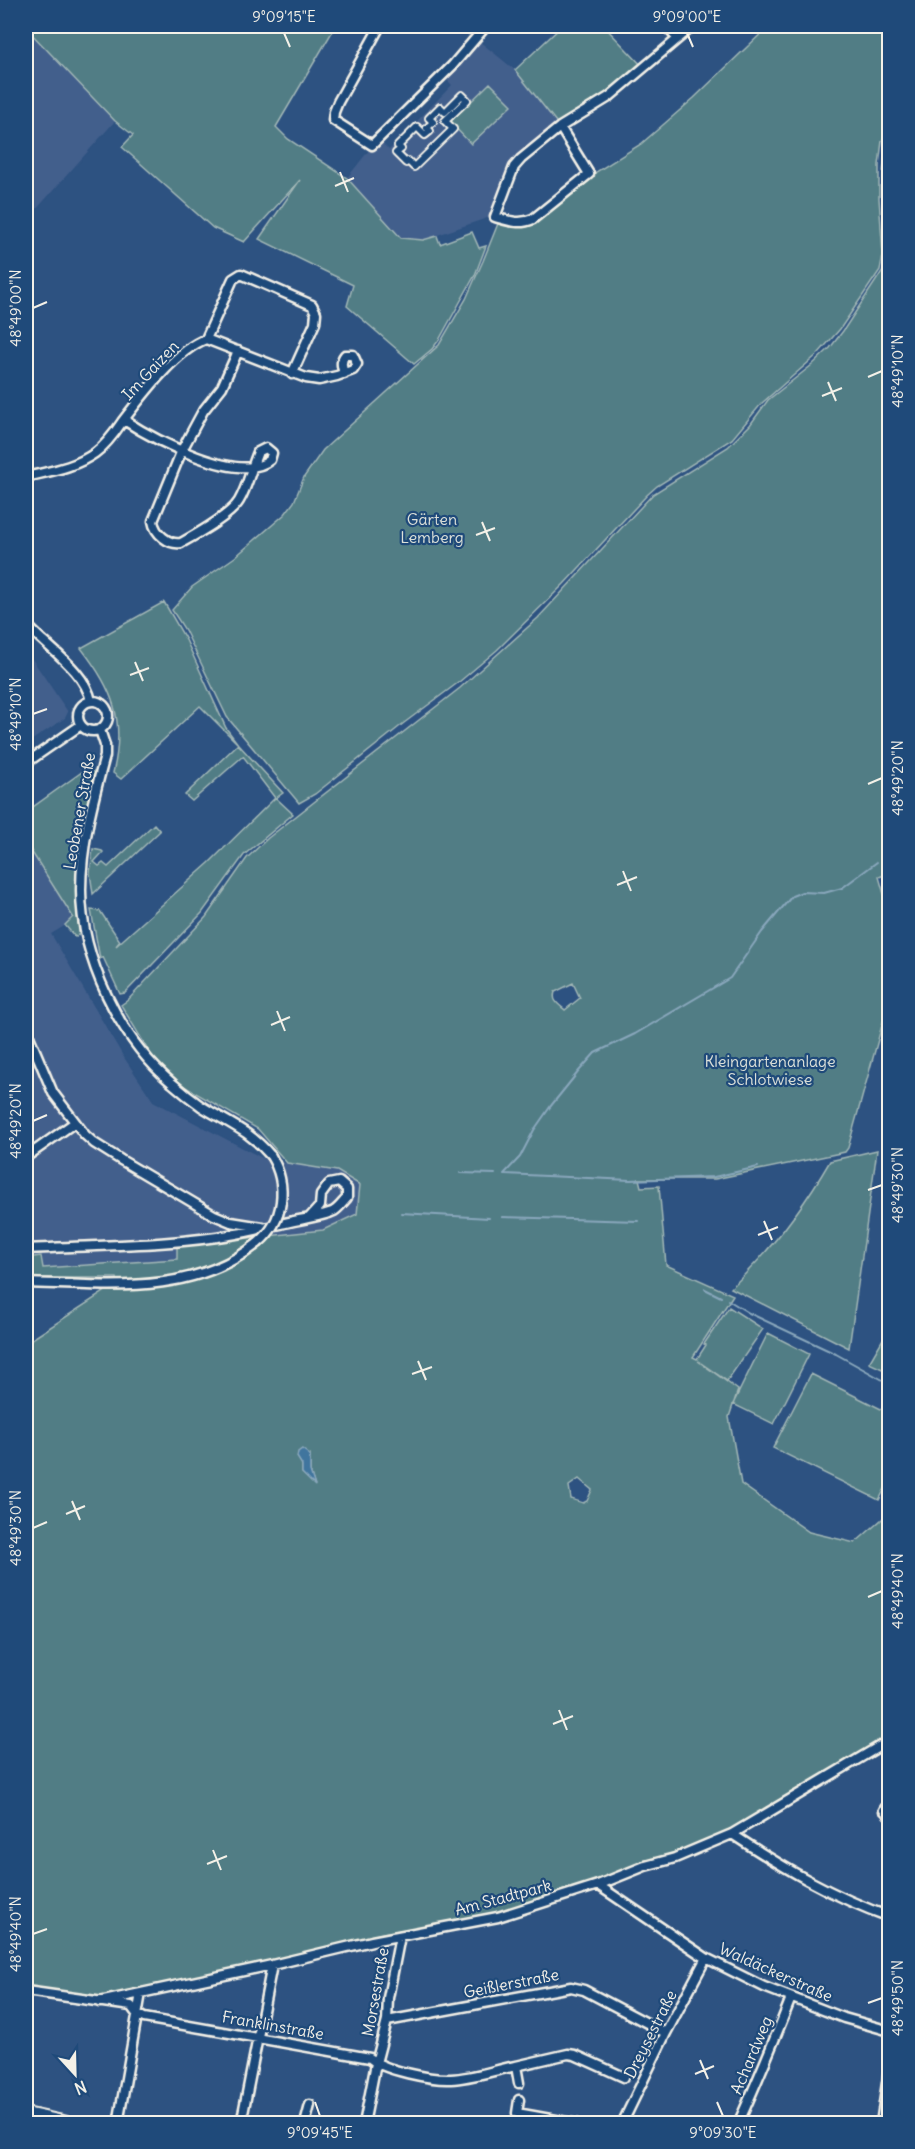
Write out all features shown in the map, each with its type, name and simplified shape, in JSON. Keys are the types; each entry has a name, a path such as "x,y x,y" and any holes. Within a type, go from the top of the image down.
{"main road":[{"path":"26,2114 72,2124"}],"street":[{"path":"380,26 338,102 333,120 372,145 452,66 486,26"},
{"path":"466,26 479,33"},
{"path":"666,26 677,38"},
{"path":"561,127 589,174 533,219 516,223 495,217 514,166 561,127 609,97 693,26"},
{"path":"462,95 467,100 445,121 453,129 414,167 408,161 406,163 396,153 400,148 398,146 417,127 425,135 430,131 427,128 433,122 429,118 440,107 444,112 462,95"},
{"path":"292,374 315,323 316,313 312,305 241,274 233,279 206,339 292,374 319,380 344,374"},
{"name":"Im Gaizen","path":"26,477 67,467 88,458 103,446 174,360 197,342 206,339"},
{"path":"124,420 182,450 239,468 251,467 240,500 231,511 182,543 174,543 155,530 153,522 182,450 203,411 222,387 238,351"},
{"name":"Leobener Straße","path":"26,624 81,678 89,690 92,701 102,704 108,712 107,722 100,730 90,731 81,725"},
{"path":"26,763 81,725 78,715 80,710 82,706 92,701"},
{"name":"Leobener Straße","path":"26,1283 111,1286 174,1282 213,1270 242,1255 258,1243 276,1223 281,1209 280,1178 271,1156 251,1134 201,1106 162,1075 132,1039 101,980 86,934 81,890 85,845 105,756 105,745 100,730"},
{"path":"26,1029 53,1093 74,1123 94,1143 214,1215 231,1222 264,1228"},
{"path":"26,1157 74,1123"},
{"path":"26,1249 236,1235 310,1217 336,1210 347,1198 347,1189 339,1182 329,1184 321,1195 320,1206 310,1217"},
{"name":"Am Stadtpark","path":"99,2002 372,1941 498,1917 598,1885 645,1866 675,1858 732,1834 880,1746 888,1748"},
{"path":"890,1800 884,1810 890,1816"},
{"path":"732,1834 784,1868 845,1899 890,1917"},
{"name":"Waldäckerstraße","path":"598,1885 706,1958 791,1998 844,2018 890,2031"},
{"name":"Morsestraße","path":"364,2124 387,2021 388,1998 400,1936"},
{"name":"Dreysestraße","path":"622,2124 666,2033 706,1958"},
{"path":"241,2124 272,1965"},
{"name":"Geißlerstraße","path":"387,2021 572,1987 584,1990 666,2033"},
{"name":"Franklinstraße","path":"26,1992 131,2006 144,2018 370,2058 386,2068 448,2079 568,2054 624,2077"},
{"path":"118,2124 141,1993"},
{"name":"Achardweg","path":"738,2124 791,1998"},
{"path":"881,2124 890,2062"},
{"path":"516,2066 519,2085 517,2113 578,2124"},
{"path":"305,2124 310,2105"}],"shaded area":[{"path":"26,28 115,121 26,221"},
{"path":"479,41 515,70 560,127 521,159 495,217 423,240 401,238 347,178 378,139 389,150 452,85 446,79"},
{"path":"26,650 68,712 65,718 26,744"},
{"path":"26,835 76,919 51,934 123,1056 153,1101 266,1160 337,1171 361,1185 357,1214 323,1230 178,1246 177,1259 43,1268 42,1255 26,1257"},
{"path":"302,1449 310,1455 310,1471 315,1486 302,1473 302,1465 297,1457 298,1452"}],"green space":[{"path":"26,26 335,27 276,127 288,139 347,178 401,238 423,240 437,236 440,244 472,232 479,248 486,246 475,275 432,349 414,364 347,306 353,285 259,239 300,180 244,242 213,228 122,147 133,135 115,121"},
{"path":"562,26 604,26 644,68 560,127 515,70"},
{"name":"Gärten Lemberg","path":"769,26 889,26 889,126 882,141 879,165 883,255 880,270 840,329 818,354 762,403 732,439 657,486 564,584 497,650 315,794 299,803 227,717 185,630 172,610 192,587 235,557 285,514 294,502 304,477 323,450 439,345 466,299 499,221 521,225 588,177 641,144 694,98"},
{"path":"490,83 512,105 471,144 450,122"},
{"name":"Kleingartenanlage Schlotwiese","path":"889,140 889,882 887,874 879,877 889,911 889,1000 845,1152 715,1179 639,1179 641,1187 659,1186 666,1265 733,1295 693,1357 697,1359 706,1345 704,1344 729,1307 763,1329 727,1381 698,1361 738,1390 729,1417 741,1484 809,1532 855,1543 889,1513 889,1740 883,1740 734,1830 680,1853 499,1913 383,1933 273,1961 97,1999 31,1990 26,1982 26,1343 118,1283 117,1278 26,1278 26,1258 41,1256 43,1268 177,1259 177,1246 323,1230 357,1214 360,1185 337,1171 287,1163 258,1129 175,1081 152,1056 121,1005 206,917 247,858 268,838 460,688 538,618 653,494 728,447 750,425 768,400 830,348 885,267 887,258 883,168","holes":["573,983 580,998 565,1010 555,1000 554,995 555,992","310,1455 310,1471 314,1484 302,1473 302,1465","579,1479 592,1490 587,1501 583,1503 571,1499 569,1486"]},
{"path":"164,602 186,640 226,728 238,744 200,706 121,779 113,773 118,737 114,706 101,677 81,648"},
{"path":"238,744 283,793 276,798 293,814 244,855 202,913 125,993 120,994 103,957 100,959 91,910 100,911 120,941 116,946 209,863 275,798 243,756 192,801 185,795"},
{"path":"86,769 96,772 77,843 76,890 79,934 75,937 65,925 73,917 26,843 26,812"},
{"path":"154,824 160,831 93,894 90,873 93,849 103,852 94,862 99,866 103,863 108,867"},
{"path":"877,1150 849,1348 731,1288 785,1228 830,1161"},
{"path":"889,1332 889,1372 869,1363"},
{"path":"768,1333 809,1354 774,1424 733,1404"},
{"path":"811,1374 889,1413 889,1481 879,1500 773,1448"}],"waterway":[{"path":"885,859 890,856"},
{"path":"504,1174 520,1157 534,1130 550,1107 595,1053 635,1034 730,978 762,932 792,896 802,892 824,893 842,888 877,862"},
{"path":"505,1174 630,1180 714,1177 758,1167"},
{"path":"460,1173 495,1174"},
{"path":"401,1213 489,1218"},
{"path":"502,1217 638,1221"},
{"path":"705,1289 721,1297"},
{"path":"728,1300 749,1313 836,1354 890,1384"}]}
